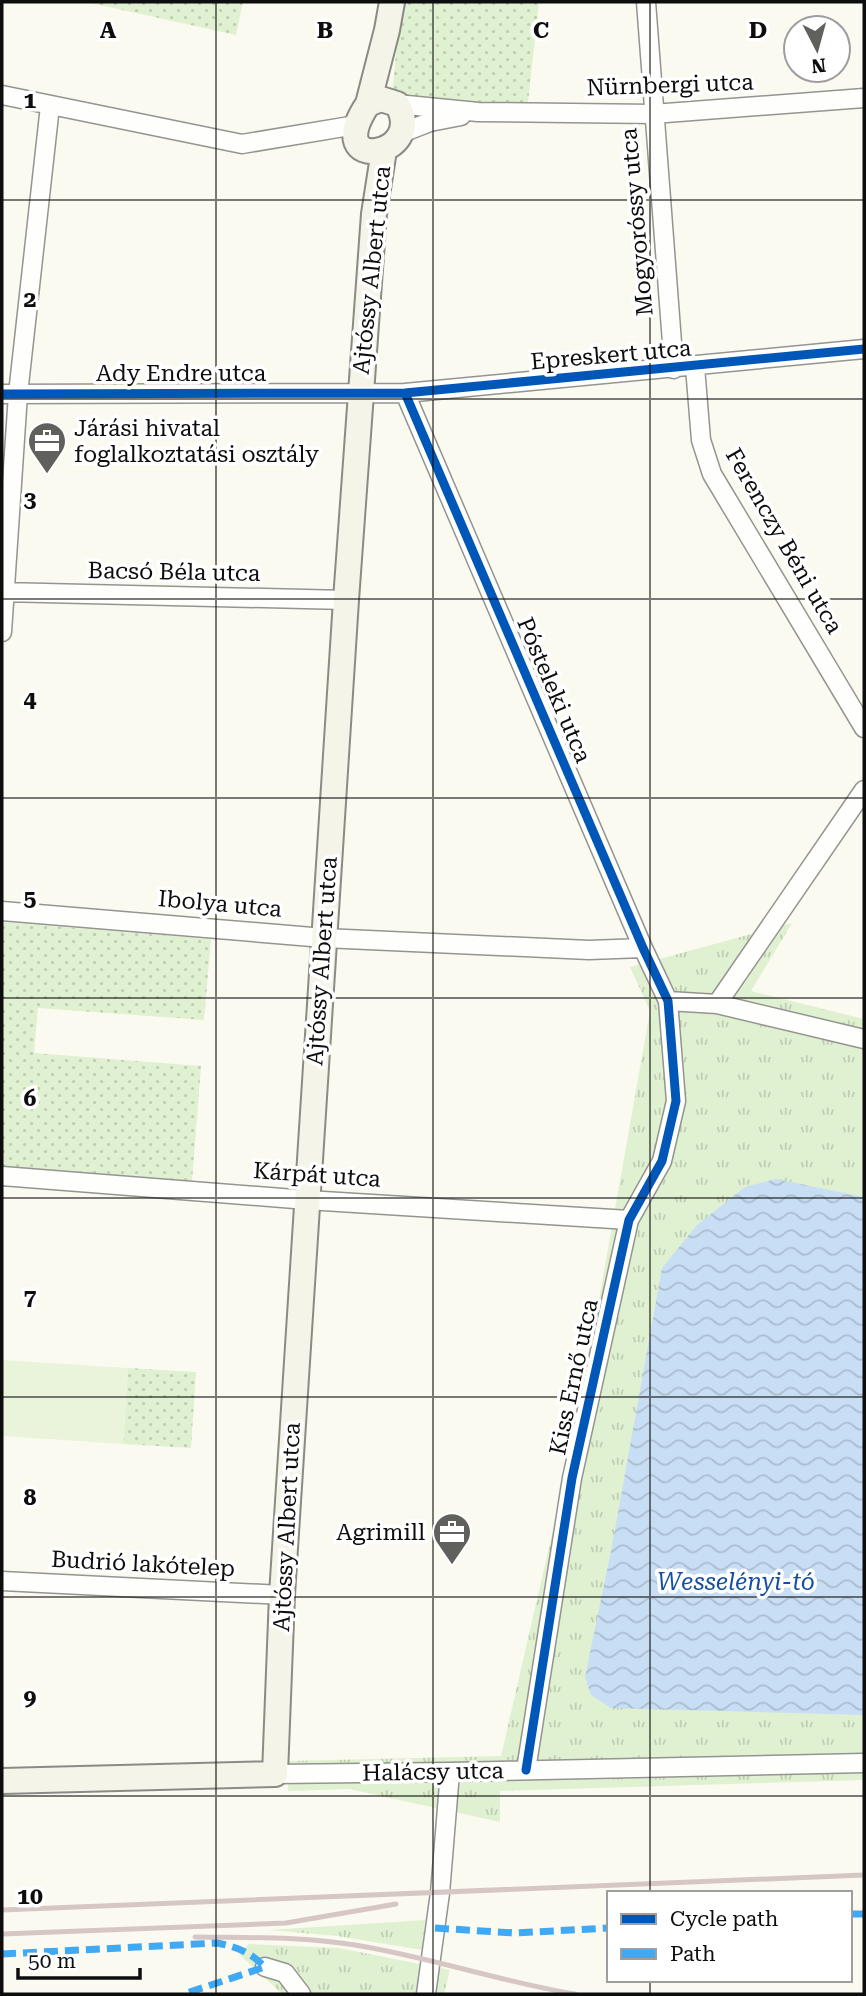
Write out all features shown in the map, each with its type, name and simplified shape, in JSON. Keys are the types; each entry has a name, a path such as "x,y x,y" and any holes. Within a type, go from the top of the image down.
{"main road":[{"path":"377,127 392,2"},
{"name":"Ajtóssy Albert utca","path":"275,1774 282,1595 346,600 374,214 377,127"},
{"name":"Halácsy utca","path":"2,1781 275,1774"}],"street":[{"name":"Mogyoróssy utca","path":"646,2 674,369"},
{"path":"2,95 242,144 377,127"},
{"name":"Nürnbergi utca","path":"377,127 478,112 653,114 864,99"},
{"path":"2,632 10,394 50,106"},
{"name":"Nürnbergi utca","path":"377,127 430,122 478,112"},
{"name":"Epreskert utca","path":"360,393 405,393 864,349"},
{"name":"Ferenczy Béni utca","path":"695,367 701,440 712,474 864,728"},
{"name":"Ady Endre utca","path":"10,394 360,393"},
{"name":"Pósteleki utca","path":"405,393 668,1001"},
{"name":"Bacsó Béla utca","path":"3,592 346,600"},
{"path":"718,1004 864,790"},
{"name":"Ibolya utca","path":"2,911 324,938 589,950 643,948"},
{"path":"668,1001 718,1004 864,1039"},
{"name":"Kiss Ernő utca","path":"526,1770 572,1478 629,1220 662,1161 676,1101 668,1001"},
{"name":"Kárpát utca","path":"2,1176 307,1200 629,1220"},
{"name":"Budrió lakótelep","path":"2,1581 282,1595"},
{"name":"Halácsy utca","path":"275,1774 864,1763"},
{"path":"426,1994 440,1893 450,1772"},
{"path":"265,1967 285,1973 301,1994"}],"green space":[{"path":"86,2 243,2 236,35"},
{"path":"401,2 539,2 527,111 404,116 392,95"},
{"path":"2,922 211,939 204,1020 38,1008 34,1053 201,1066 192,1181 2,1166"},
{"path":"792,923 751,991 864,1019 864,1780 500,1791 500,1822 349,1789 288,1791 289,1761 501,1756 567,1469 650,1011 630,967"},
{"path":"2,1360 128,1368 123,1444 2,1436"},
{"path":"128,1368 196,1372 191,1448 123,1444"},
{"path":"425,1920 422,1950 337,1936 269,1930"},
{"path":"248,1944 339,1948 450,1970 444,1994 282,1994 240,1955"}],"water":[{"name":"Wesselényi-tó","path":"776,1179 864,1197 864,1715 611,1708 591,1695 585,1677 612,1546 662,1268 697,1225 745,1187"}],"railway":[{"path":"2,1910 864,1875"},
{"path":"2,1934 286,1923 396,1904"},
{"path":"195,1937 335,1942 411,1956 575,1994"}],"marked path":[{"path":"852,1914 864,1914"},
{"path":"435,1928 514,1933 607,1928"},
{"path":"2,1954 217,1943 243,1951 265,1967 184,1994"}],"cycle path":[{"path":"2,394 405,393 864,349"},
{"path":"405,393 668,1001 676,1101 662,1161 629,1220 572,1478 526,1770"}],"place":[{"name":"Járási hivatal foglalkoztatási osztály","path":"47,475"},
{"name":"Agrimill","path":"452,1566"}]}
